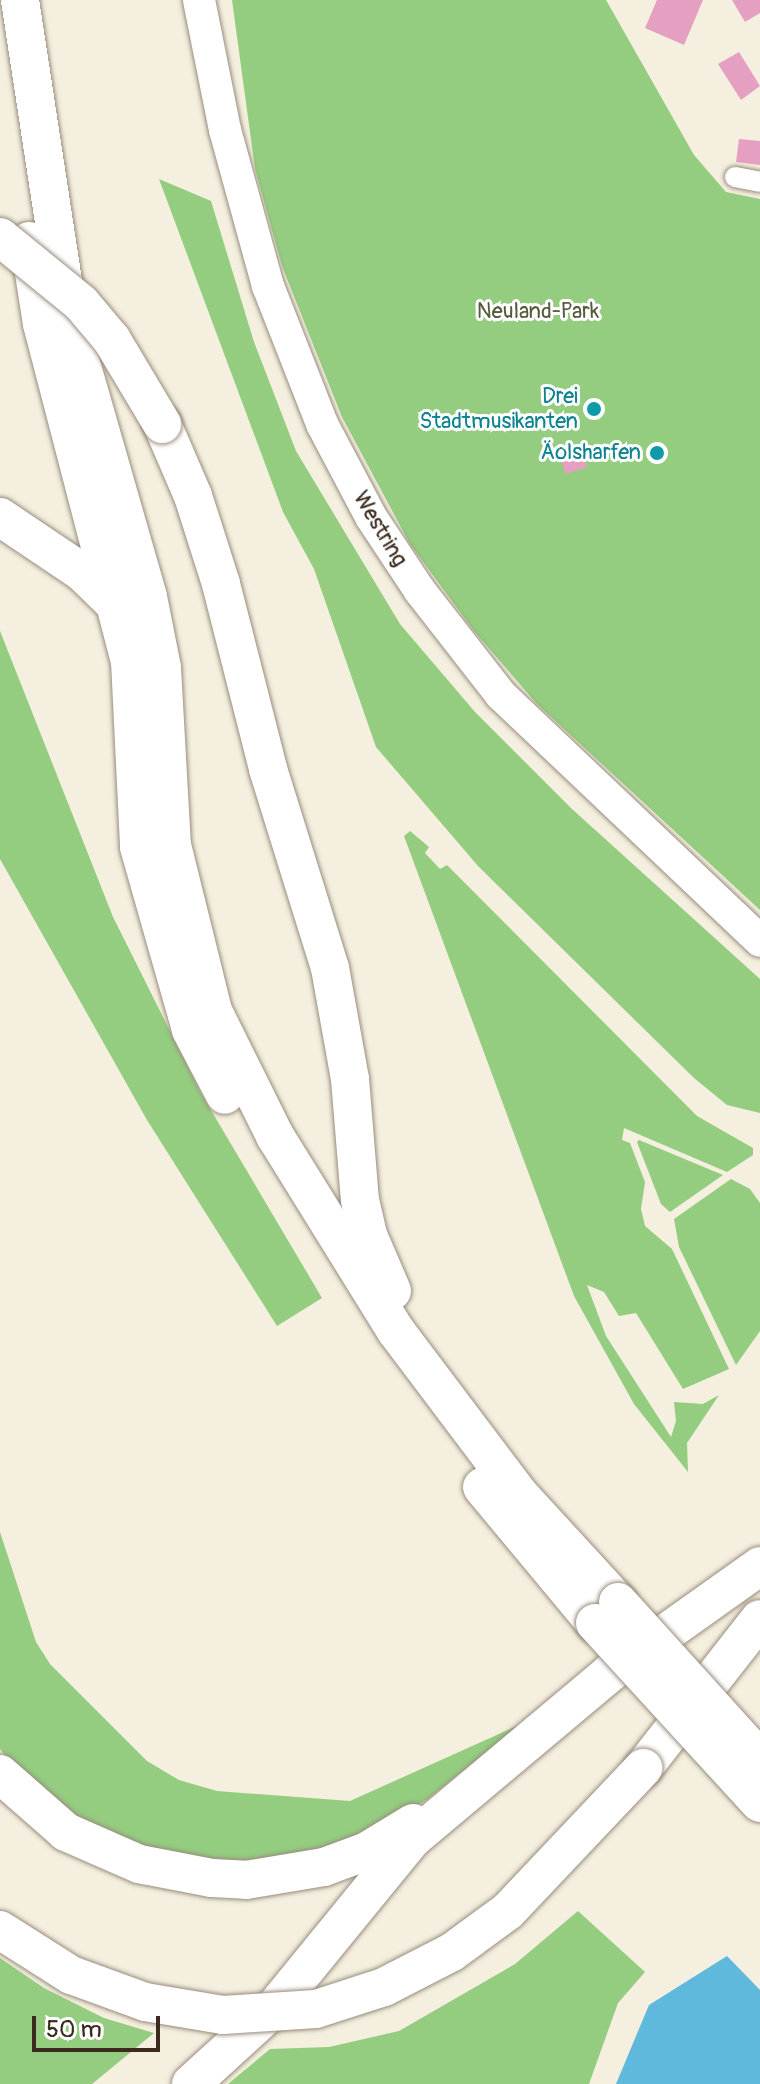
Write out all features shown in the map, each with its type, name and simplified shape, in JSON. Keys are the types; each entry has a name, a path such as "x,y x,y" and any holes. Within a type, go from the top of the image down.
{"highway":[{"path":"20,0 69,321 154,626 162,668 172,845 213,1011 240,1072 334,1234 451,1408 607,1613 760,1803"},
{"path":"0,38 42,324 120,608 130,661 139,847 191,1030 271,1175 399,1380 607,1613 760,1759"},
{"path":"0,237 81,303 112,340 162,424 193,496 221,584 268,769 330,968 368,1235 451,1408"},
{"path":"0,517 82,572 120,608"},
{"path":"191,2084 275,2007 411,1840 611,1672 760,1566"},
{"path":"207,2084 254,2044 390,1886 461,1814 614,1688 760,1579"},
{"path":"0,1930 71,1975 155,2005 223,2015 316,2009 384,1987 452,1952 508,1911 643,1768 760,1619"},
{"path":"0,1774 66,1832 102,1849 180,1873 246,1880 324,1867 367,1851 488,1773"}],"main road":[{"name":"Westring","path":"199,0 225,130 268,286 322,424 371,517 459,644 533,730 760,941"}],"street":[{"path":"735,177 760,182"}],"green space":[{"name":"Neuland-Park","path":"232,0 606,0 694,155 726,192 760,199 760,910 537,704 474,631 410,544 342,417 282,266 255,169"},
{"path":"159,179 211,201 254,342 296,451 400,624 475,712 572,809 760,979 760,1113 727,1105 694,1078 478,866 376,747 314,569 283,512"},
{"path":"0,631 113,917 202,1095 322,1298 277,1326 147,1120 0,859"},
{"path":"410,831 429,847 425,853 440,869 447,865 697,1116 753,1148 753,1155 727,1172 624,1128 622,1140 630,1143 645,1182 641,1209 645,1226 672,1249 729,1369 683,1389 636,1313 619,1316 604,1292 587,1285 606,1336 671,1437 676,1421 674,1402 703,1404 719,1395 687,1443 688,1472 634,1404 574,1296 404,836"},
{"path":"639,1140 723,1175 670,1212 661,1204 637,1142"},
{"path":"731,1179 750,1189 760,1203 760,1331 736,1365 679,1247 674,1219"},
{"path":"0,1532 36,1642 50,1664 147,1761 179,1780 217,1791 350,1801 521,1724 428,1799 375,1829 309,1855 244,1864 148,1853 73,1821 20,1776 0,1749"},
{"path":"578,1911 645,1972 618,2003 589,2084 228,2084 270,2049 329,2047 399,2031 515,1964"},
{"path":"0,1958 44,1988 104,2018 154,2033 92,2084 0,2084"}],"water":[{"path":"727,1956 760,1990 760,2084 616,2084 649,2005"}],"building":[{"path":"657,0 703,0 684,45 645,28"},
{"path":"732,0 760,0 760,13 745,22"},
{"path":"739,52 760,86 741,100 718,64"},
{"path":"739,139 760,141 760,165 736,162"},
{"path":"581,445 587,467 566,474 558,452"}],"place":[{"name":"Drei Stadtmusikanten","path":"594,409"},
{"name":"Äolsharfen","path":"657,453"}]}
